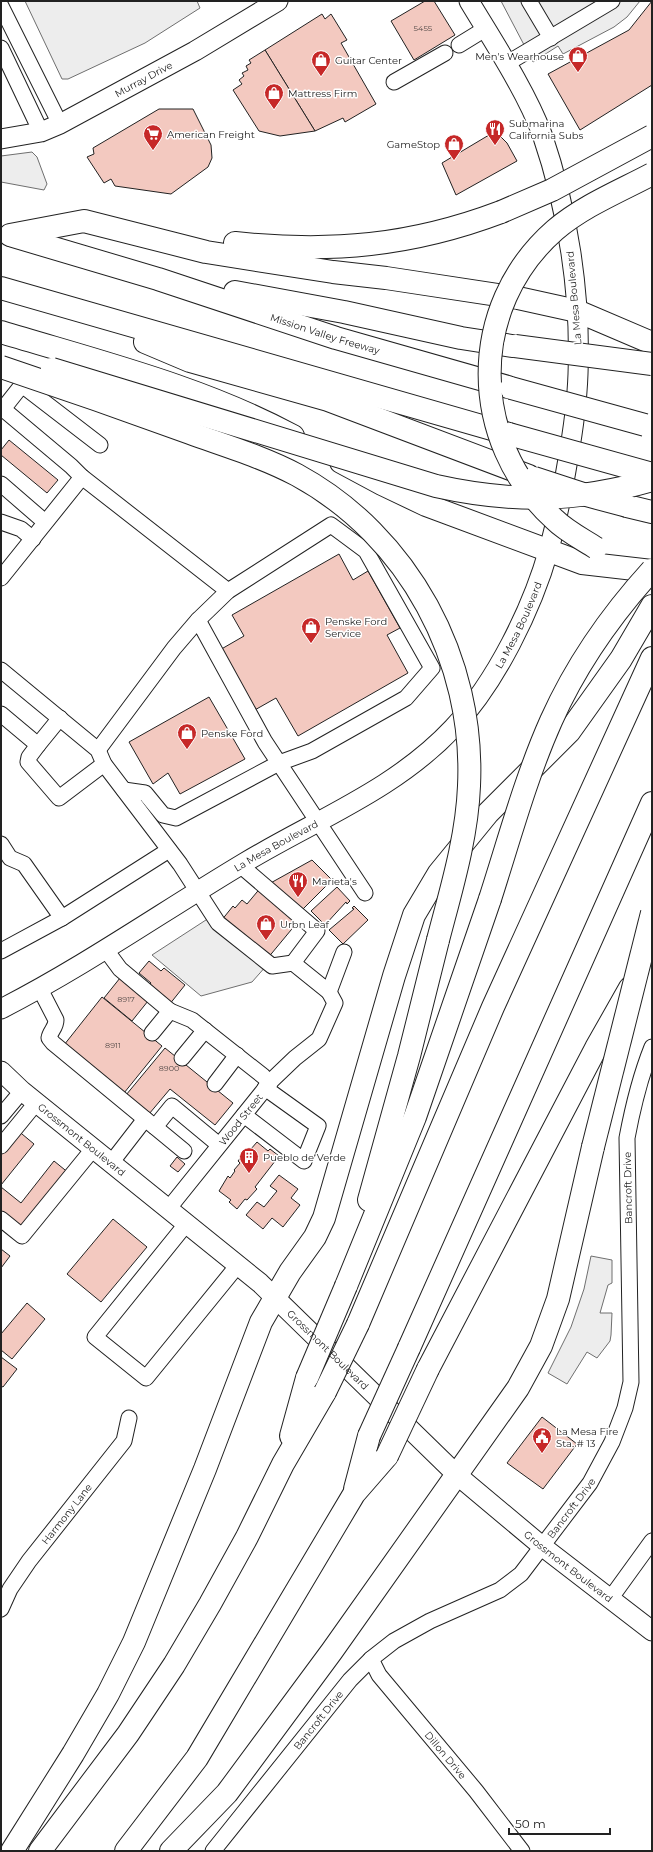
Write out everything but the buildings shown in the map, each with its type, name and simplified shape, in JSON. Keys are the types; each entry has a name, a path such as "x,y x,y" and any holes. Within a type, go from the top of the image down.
{"highway":[{"path":"134,232 252,245 311,248 346,247 397,242 464,226 501,212 552,190 652,136"},
{"path":"652,174 575,216 555,230 537,249 512,283 496,329 489,361 492,410 502,445 520,478 537,501 554,520 596,548 622,558 652,565"},
{"path":"5,234 84,221 134,232 206,252 333,272 386,278 518,298 577,311 652,343"},
{"name":"Mission Valley Freeway","path":"5,234 158,279 336,338 649,426"},
{"path":"158,279 344,312 461,338 652,364"},
{"path":"1,288 652,474"},
{"path":"54,303 190,361 328,400 534,478 579,493 652,512"},
{"path":"1,332 159,380 224,404 280,429 382,484 426,505 549,551 582,563 652,570"},
{"path":"1,353 462,492 492,496 550,499 623,488 652,480"},
{"path":"1,367 109,403 247,453 285,469 331,497 357,518 381,541 402,567 422,594 452,660 465,709 468,735 470,782 466,821 409,1056 346,1286"},
{"path":"283,1464 307,1378 415,1117 551,721 573,678 597,638 625,599 652,570"},
{"path":"12,1851 73,1754 108,1694 134,1642 205,1469 261,1322 275,1297 315,1237 324,1218 394,976 414,915 439,873 488,813 569,732 621,659 652,606"},
{"path":"40,1851 128,1734 174,1665 210,1604 283,1464 325,1392 358,1324 493,1007 652,658"},
{"path":"354,1494 369,1436 652,803"},
{"path":"171,1851 227,1793 332,1651 518,1388 541,1346 558,1299 593,1147 652,913"},
{"path":"126,1851 197,1758 354,1494 387,1456 428,1369 596,1048 652,954"}],"main road":[{"name":"Murray Drive","path":"1,140 42,132 60,124 195,51 278,1"},
{"name":"La Mesa Boulevard","path":"1,1009 40,989 106,950 240,865 365,797 398,775 430,750 454,727 475,701 496,670 515,634 534,591 549,551 564,482 572,434 578,376 577,311 569,242 554,172 540,130 506,64 469,1"},
{"name":"Grossmont Boulevard","path":"1,1071 29,1097 169,1208 275,1297 457,1475 543,1547 652,1631"}],"street":[{"path":"529,1 551,38"},
{"path":"506,64 612,1"},
{"path":"1,6 60,124"},
{"path":"459,45 485,29"},
{"path":"1,48 42,132"},
{"path":"394,82 445,53"},
{"path":"100,445 22,385 3,409 82,477 228,592"},
{"path":"1,578 82,477"},
{"path":"1,484 45,522"},
{"path":"1,522 21,529 33,538"},
{"path":"98,750 174,648 198,620 228,592 330,526 366,551 432,668 406,698 312,751 280,763 176,818 163,815 145,794 124,790"},
{"path":"198,620 265,742 365,893"},
{"path":"1,670 98,750 104,764 169,850 218,923 272,966 293,963 318,931 240,865"},
{"path":"1,714 38,745"},
{"path":"60,718 29,757 28,762 59,798 104,764"},
{"path":"1,844 10,858 24,864 62,918"},
{"path":"1,951 62,918 169,850"},
{"path":"106,950 120,969 170,1011 192,1020 205,1030 236,1055 267,1086 318,1126 304,1161 244,1115"},
{"path":"293,963 329,992 344,952"},
{"path":"40,989 56,1020 56,1025 49,1038 53,1043 184,1151"},
{"name":"Wood Street","path":"169,1208 267,1086 295,1058 319,1039 335,1003 329,992"},
{"path":"152,1033 170,1011"},
{"path":"182,1058 205,1030"},
{"name":"Bancroft Drive","path":"213,1851 350,1680 371,1660 400,1637 430,1621 500,1590 521,1574 543,1547 590,1483 612,1442 626,1401 630,1382 631,1361 627,1138 634,1104 647,1071 652,1047"},
{"path":"215,1084 236,1055"},
{"path":"1,1116 29,1097"},
{"path":"1,1146 29,1097"},
{"path":"111,1163 150,1123 172,1106 219,1145"},
{"path":"1,1219 22,1236 93,1149"},
{"path":"187,1223 95,1337 146,1378 238,1265"},
{"name":"Harmony Lane","path":"1,1609 10,1589 29,1561 124,1441 129,1418"},
{"path":"610,1599 652,1541"},
{"name":"Dillon Drive","path":"371,1660 378,1675 476,1791 522,1851"}],"shaded area":[{"path":"25,1 197,1 200,8 145,43 68,79 62,79"},
{"path":"501,1 640,1 627,17 614,27 563,54 558,46 533,62"},
{"path":"32,152 37,157 47,184 44,190 1,182 1,156"},
{"path":"209,918 267,965 252,982 201,996 152,955"},
{"path":"591,1256 612,1260 612,1283 608,1285 600,1313 612,1313 610,1341 597,1358 587,1352 567,1384 548,1373 571,1327 584,1289"}],"place":[{"name":"Men's Wearhouse","path":"578,73"},
{"name":"Guitar Center","path":"321,77"},
{"name":"Mattress Firm","path":"274,110"},
{"name":"Submarina California Subs","path":"495,146"},
{"name":"American Freight","path":"153,151"},
{"name":"GameStop","path":"454,161"},
{"name":"Penske Ford Service","path":"311,644"},
{"name":"Penske Ford","path":"187,750"},
{"name":"Marieta's","path":"298,898"},
{"name":"Urbn Leaf","path":"266,941"},
{"name":"Pueblo de Verde","path":"249,1174"},
{"name":"La Mesa Fire Sta. # 13","path":"542,1454"}]}
